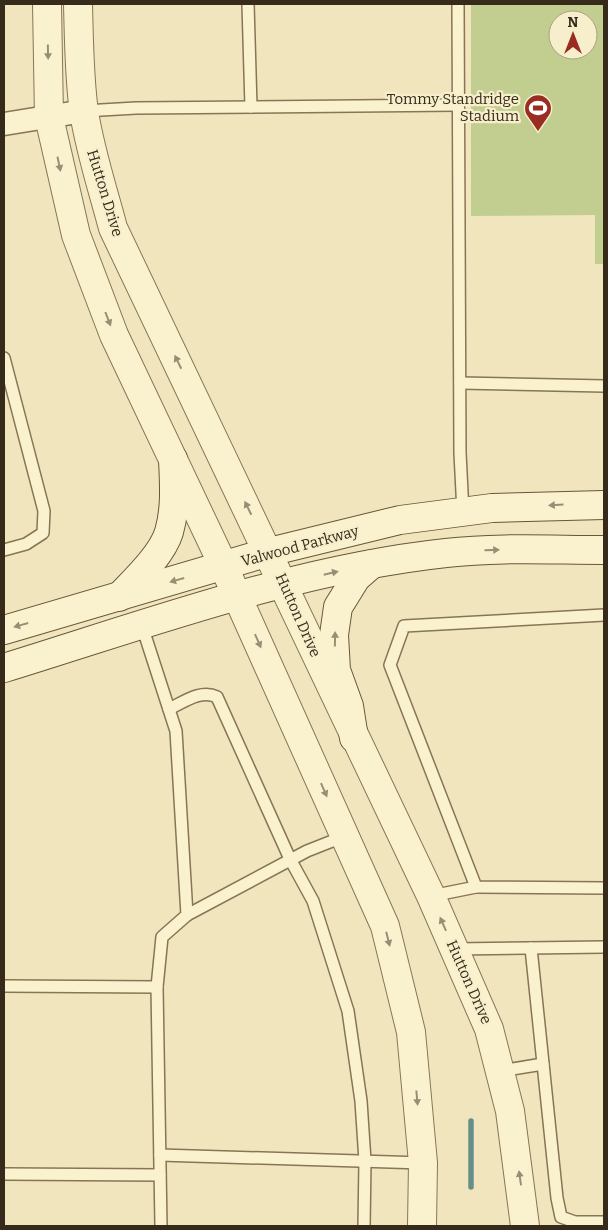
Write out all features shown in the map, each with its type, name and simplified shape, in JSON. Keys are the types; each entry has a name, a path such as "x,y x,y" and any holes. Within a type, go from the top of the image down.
{"street":[{"path":"47,4 49,117 76,235 114,335 238,597 385,926 411,1032 422,1163 422,1226"},
{"name":"Hutton Drive","path":"78,4 84,111 91,148 113,228 269,552 354,738 431,896 489,1029 510,1111 526,1226"},
{"path":"4,124 84,111"},
{"path":"118,597 150,564 169,534 175,500 173,459"},
{"name":"Valwood Parkway","path":"4,630 224,567 269,552 400,520 500,508 604,504"},
{"path":"4,668 238,597 372,564 445,553 488,550 604,550"},
{"path":"354,738 348,706 336,670 334,635 338,607 356,578 372,564"}],"lane":[{"path":"248,4 251,107"},
{"path":"458,4 460,453 463,512"},
{"path":"84,111 458,105"},
{"path":"4,358 44,511 43,534 26,544 4,550"},
{"path":"460,383 604,386"},
{"path":"476,887 390,665 404,626 604,615"},
{"path":"142,626 176,731 186,915"},
{"path":"169,709 196,696 209,693 217,697 290,860 313,901 348,1012 361,1101 365,1161 364,1226"},
{"path":"160,1226 157,987 162,936 186,915 290,860 345,836"},
{"path":"431,896 476,887 604,888"},
{"path":"454,949 604,947"},
{"path":"531,948 557,1198 561,1217 575,1222 604,1222"},
{"path":"4,986 157,987"},
{"path":"500,1071 543,1064"},
{"path":"160,1155 422,1163"},
{"path":"4,1174 160,1175"}],"green space":[{"name":"Tommy Standridge Stadium","path":"471,4 604,4 604,264 595,264 595,215 471,216"}],"waterway":[{"path":"471,1121 471,1187"}],"place":[{"name":"Tommy Standridge Stadium","path":"538,132"}]}
